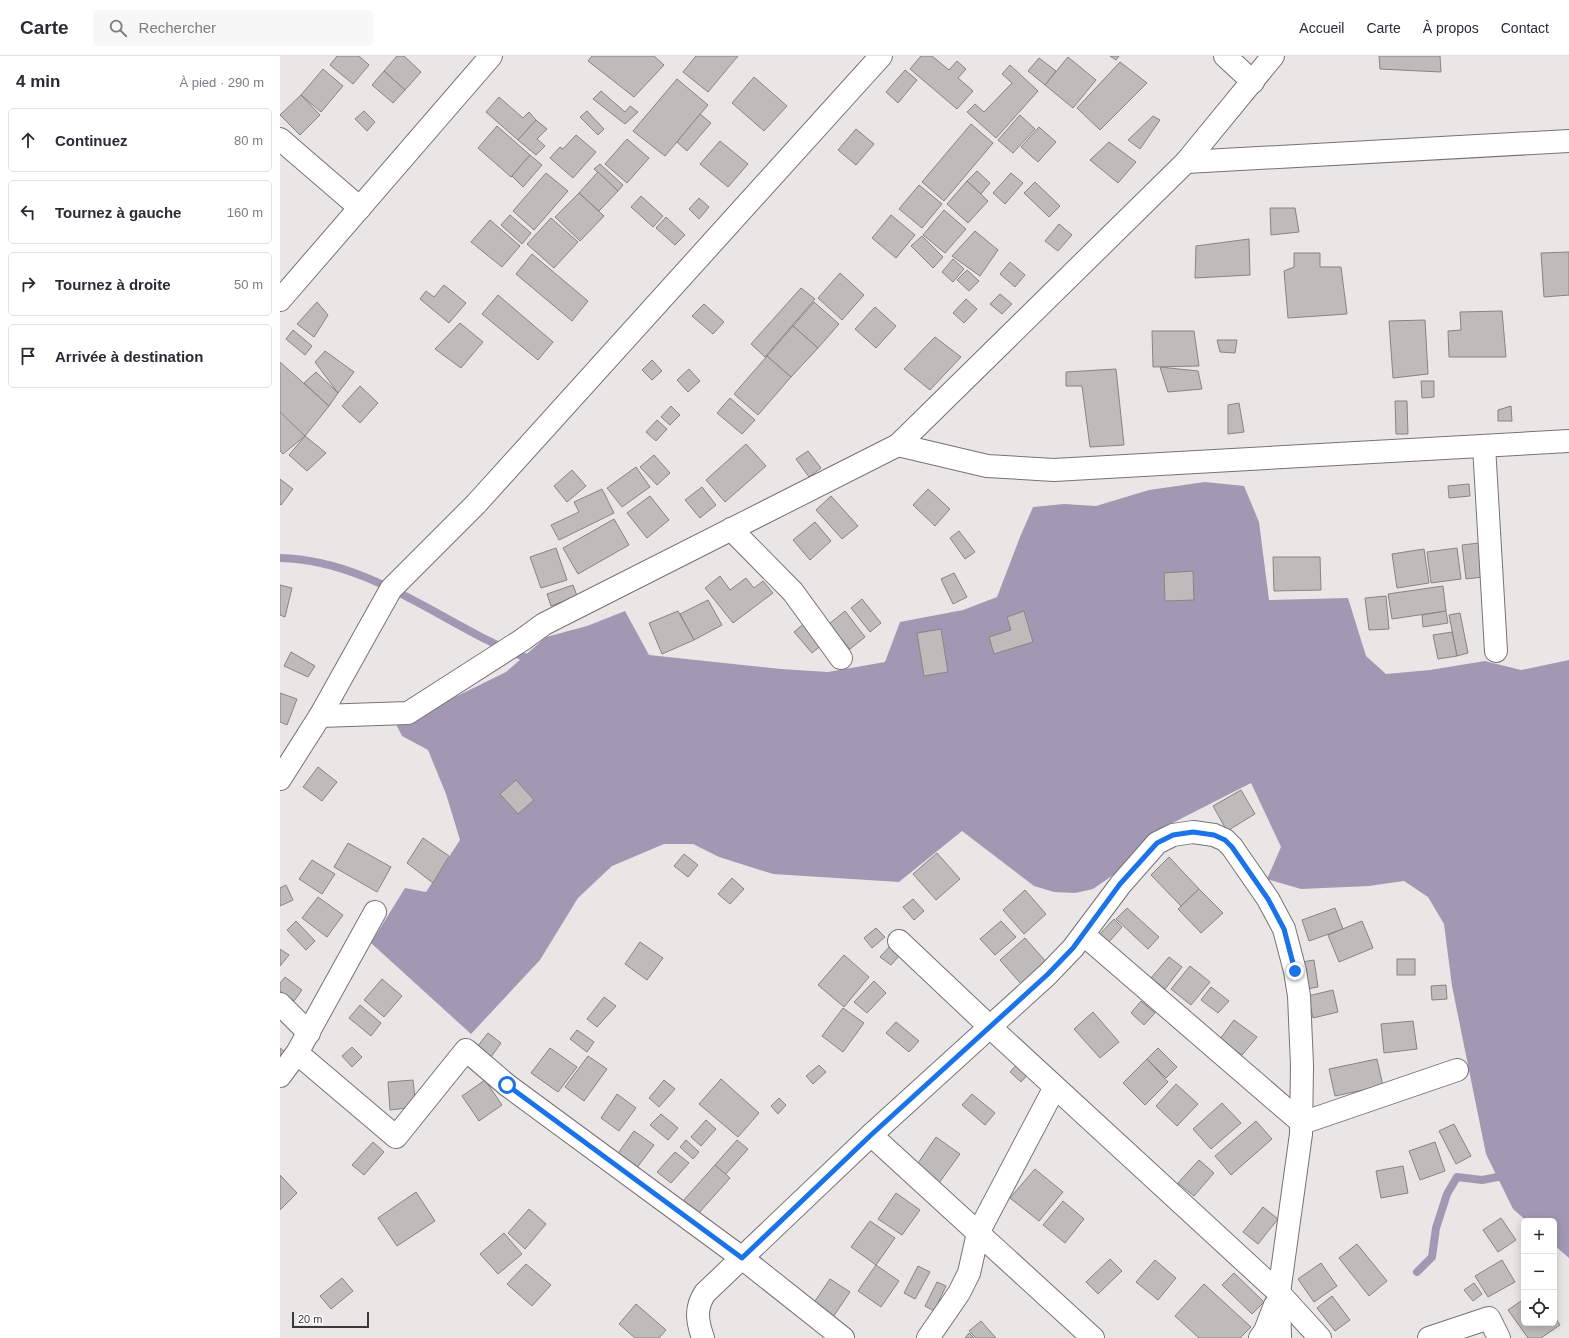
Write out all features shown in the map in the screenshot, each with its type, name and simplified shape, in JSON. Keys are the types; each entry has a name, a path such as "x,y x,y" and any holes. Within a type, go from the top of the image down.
{"street":[{"path":"280,300 491,56"},
{"path":"280,779 320,716 391,589 476,504 881,56"},
{"path":"1225,56 1253,82"},
{"path":"320,716 408,713 522,640 544,624 898,445 1186,162 1273,56"},
{"path":"280,139 360,208"},
{"path":"1186,162 1569,141"},
{"path":"898,445 987,466 1054,470 1569,441"},
{"path":"1484,446 1496,651"},
{"path":"731,529 793,592 841,658"},
{"path":"703,1338 697,1311 700,1300 705,1293 871,1135 1048,974 1084,935 1120,884 1157,843 1173,835 1193,832 1214,835 1225,840 1232,847 1268,899 1284,929 1300,996 1302,1122 1280,1293 1280,1338"},
{"path":"280,1076 297,1054 375,912"},
{"path":"1084,935 1302,1122"},
{"path":"899,940 990,1027 1280,1293 1320,1338"},
{"path":"280,1004 309,1033"},
{"path":"297,1054 396,1137 466,1050 507,1085 742,1258 843,1338"},
{"path":"1302,1122 1457,1070"},
{"path":"928,1338 959,1293 970,1273 978,1233 1055,1087"},
{"path":"871,1135 1093,1338"},
{"path":"1260,1338 1265,1331 1280,1293"},
{"path":"1429,1338 1489,1318 1499,1338"}],"shaded area":[{"path":"1205,482 1244,486 1259,522 1269,600 1348,598 1366,656 1386,674 1430,670 1485,661 1521,670 1569,660 1569,1258 1557,1248 1557,1218 1524,1218 1513,1209 1486,1154 1452,986 1444,924 1428,897 1404,881 1369,886 1301,889 1267,879 1281,847 1251,783 1151,834 1119,871 1093,889 1075,893 1054,892 1034,886 962,831 899,882 773,874 719,857 693,844 664,844 612,866 578,898 540,960 471,1034 371,943 405,888 426,892 460,840 446,794 428,750 402,736 396,724 506,672 546,637 587,626 625,611 649,655 781,669 828,672 885,662 900,622 963,610 997,597 1033,507 1064,504 1096,506 1149,490"}],"building":[{"path":"337,56 359,56 369,65 353,84 330,65"},
{"path":"397,56 404,56 421,72 405,90 384,71"},
{"path":"592,56 654,56 664,65 634,97 588,61"},
{"path":"696,56 738,56 708,92 683,72"},
{"path":"921,56 932,56 949,70 957,61 966,69 958,78 973,91 957,109 910,69"},
{"path":"1110,56 1119,56 1116,60"},
{"path":"1379,56 1440,56 1441,72 1380,69"},
{"path":"1068,57 1096,80 1073,108 1045,85"},
{"path":"1039,58 1056,71 1045,85 1028,71"},
{"path":"1120,62 1147,83 1100,130 1077,108"},
{"path":"1010,65 1038,91 996,138 967,112 975,104 984,112 1012,83 1002,74"},
{"path":"323,69 343,86 321,112 301,95"},
{"path":"905,70 917,80 898,103 886,92"},
{"path":"384,71 405,90 393,103 372,85"},
{"path":"754,77 787,106 764,131 732,103"},
{"path":"677,79 708,105 665,156 633,131"},
{"path":"601,91 625,112 630,106 638,112 625,124 593,99"},
{"path":"301,95 320,115 300,135 280,115"},
{"path":"499,97 523,118 529,112 536,120 518,140 486,112"},
{"path":"364,111 375,122 367,131 355,119"},
{"path":"587,111 604,129 598,135 580,117"},
{"path":"700,114 711,123 687,151 677,142"},
{"path":"1020,115 1035,129 1013,153 998,140"},
{"path":"1153,116 1160,120 1140,149 1128,140"},
{"path":"536,120 547,129 537,139 545,146 536,155 518,140"},
{"path":"971,124 993,143 944,201 922,182"},
{"path":"497,126 530,155 511,177 478,148"},
{"path":"1039,127 1056,142 1038,162 1021,147"},
{"path":"856,129 874,144 856,165 838,150"},
{"path":"576,135 596,152 573,178 550,158 560,147 563,149"},
{"path":"627,139 649,158 627,183 605,164"},
{"path":"720,141 748,164 728,187 700,164"},
{"path":"1109,142 1136,162 1118,183 1090,160"},
{"path":"530,155 542,165 523,187 512,176"},
{"path":"600,164 623,185 618,191 594,169"},
{"path":"977,171 990,183 981,194 967,181"},
{"path":"598,172 618,191 599,211 579,193"},
{"path":"546,173 568,191 534,230 513,211"},
{"path":"1011,173 1023,183 1005,204 993,193"},
{"path":"967,181 988,201 968,223 947,204"},
{"path":"1035,182 1060,206 1049,217 1024,193"},
{"path":"919,185 942,204 922,228 899,209"},
{"path":"579,193 604,216 580,241 555,217"},
{"path":"641,196 663,216 653,227 631,207"},
{"path":"699,198 709,207 699,219 689,209"},
{"path":"1270,208 1295,208 1299,232 1271,235"},
{"path":"944,210 966,229 945,253 923,235"},
{"path":"510,215 531,233 522,244 501,225"},
{"path":"891,215 915,235 896,258 872,238"},
{"path":"666,217 685,235 675,245 656,228"},
{"path":"551,218 578,242 554,268 527,244"},
{"path":"490,220 520,246 502,267 471,242"},
{"path":"1059,224 1072,235 1058,251 1045,241"},
{"path":"975,231 998,250 980,276 952,256"},
{"path":"922,236 943,257 933,268 911,246"},
{"path":"1249,239 1250,275 1195,278 1196,246"},
{"path":"1569,252 1569,295 1544,297 1541,253"},
{"path":"1294,253 1320,253 1320,267 1341,267 1347,314 1288,318 1284,271 1294,267"},
{"path":"532,254 588,301 572,321 516,274"},
{"path":"953,259 964,269 953,282 942,272"},
{"path":"1010,262 1025,275 1015,287 1000,274"},
{"path":"967,270 979,281 969,291 957,280"},
{"path":"840,273 864,295 842,320 818,298"},
{"path":"444,285 466,303 449,323 420,299 426,291 434,297"},
{"path":"801,288 815,299 765,357 751,344"},
{"path":"1000,294 1012,304 1002,314 990,304"},
{"path":"498,295 553,342 538,360 482,314"},
{"path":"966,299 977,309 964,323 953,313"},
{"path":"317,302 328,315 314,337 297,324"},
{"path":"814,302 839,324 818,348 793,326"},
{"path":"704,304 724,322 713,334 692,316"},
{"path":"875,307 896,326 876,348 855,329"},
{"path":"1502,311 1506,357 1449,357 1448,331 1461,330 1460,312"},
{"path":"1425,320 1428,374 1393,378 1389,321"},
{"path":"460,323 483,342 461,368 435,349"},
{"path":"793,326 818,348 791,377 767,356"},
{"path":"293,330 312,346 305,355 286,339"},
{"path":"1152,331 1194,331 1199,366 1153,367"},
{"path":"935,337 961,357 930,390 904,369"},
{"path":"1217,340 1237,340 1235,353 1220,352"},
{"path":"325,351 354,372 338,393 315,362"},
{"path":"767,356 791,377 758,415 734,394"},
{"path":"652,360 662,371 652,380 642,370"},
{"path":"280,362 329,406 305,436 280,415"},
{"path":"1160,367 1198,371 1202,389 1168,392"},
{"path":"689,369 700,381 688,392 677,380"},
{"path":"1116,369 1124,445 1090,447 1082,386 1066,386 1066,372"},
{"path":"316,372 338,393 329,406 304,383"},
{"path":"1421,381 1434,381 1434,397 1422,398"},
{"path":"360,386 378,403 360,423 342,406"},
{"path":"730,398 755,420 742,434 717,413"},
{"path":"1395,401 1407,401 1408,434 1396,434"},
{"path":"1239,403 1244,432 1228,434 1228,405"},
{"path":"671,406 680,415 670,425 661,417"},
{"path":"1511,406 1512,421 1498,421 1498,410"},
{"path":"280,412 305,436 283,454 280,451"},
{"path":"657,420 667,429 656,441 646,432"},
{"path":"305,436 326,453 307,471 289,455"},
{"path":"746,444 766,466 725,502 706,480"},
{"path":"808,451 821,468 809,477 796,459"},
{"path":"654,455 670,473 657,485 640,467"},
{"path":"636,467 650,487 622,507 607,488"},
{"path":"572,470 586,486 567,502 554,486"},
{"path":"280,479 293,489 281,505 280,504"},
{"path":"1469,484 1470,496 1449,498 1448,486"},
{"path":"702,487 716,505 700,518 685,500"},
{"path":"602,489 614,513 559,540 551,525 579,512 574,502"},
{"path":"928,489 950,509 935,526 913,505"},
{"path":"650,496 669,520 647,538 627,513"},
{"path":"831,496 858,526 842,539 816,510"},
{"path":"614,519 629,545 578,574 563,548"},
{"path":"815,522 831,541 810,560 793,540"},
{"path":"959,531 975,552 965,559 950,538"},
{"path":"1479,543 1483,577 1466,579 1462,545"},
{"path":"556,548 567,580 541,588 530,557"},
{"path":"1457,548 1461,579 1431,583 1427,552"},
{"path":"1424,549 1429,583 1397,588 1392,554"},
{"path":"1273,557 1320,557 1321,590 1274,591"},
{"path":"1193,571 1194,600 1165,601 1164,573"},
{"path":"954,573 967,597 953,604 941,579"},
{"path":"720,576 730,590 746,578 754,588 763,581 773,593 733,623 705,588"},
{"path":"280,585 292,588 285,617 280,615"},
{"path":"573,585 577,596 551,606 547,594"},
{"path":"1443,586 1446,611 1392,619 1388,594"},
{"path":"1386,596 1389,629 1369,630 1365,598"},
{"path":"862,599 881,623 870,632 851,608"},
{"path":"708,600 722,625 694,640 680,614"},
{"path":"678,611 694,640 662,654 649,623"},
{"path":"845,611 865,637 850,649 829,624"},
{"path":"1024,611 1033,642 994,654 989,637 1011,630 1007,617"},
{"path":"1446,611 1448,623 1423,627 1422,615"},
{"path":"1460,613 1468,653 1457,656 1449,615"},
{"path":"806,622 824,643 812,653 794,632"},
{"path":"941,629 948,672 924,676 917,633"},
{"path":"1452,632 1457,656 1438,659 1433,635"},
{"path":"291,652 315,666 308,677 284,666"},
{"path":"280,693 297,699 287,725 280,722"},
{"path":"318,767 337,782 322,801 303,787"},
{"path":"516,780 534,800 518,814 500,794"},
{"path":"1241,790 1255,814 1227,831 1213,806"},
{"path":"423,838 449,856 433,883 407,863"},
{"path":"348,843 391,867 377,892 334,867"},
{"path":"937,853 960,879 936,900 913,874"},
{"path":"684,854 698,865 688,877 674,866"},
{"path":"1169,857 1199,889 1181,906 1151,875"},
{"path":"312,860 335,874 322,894 299,879"},
{"path":"732,878 744,889 730,904 718,894"},
{"path":"286,885 293,900 280,906 280,888"},
{"path":"1199,889 1223,913 1201,933 1178,909"},
{"path":"1025,890 1046,914 1024,934 1003,910"},
{"path":"318,897 343,915 327,937 302,918"},
{"path":"913,899 924,911 914,920 903,907"},
{"path":"1127,908 1159,937 1148,949 1116,919"},
{"path":"1335,908 1343,929 1309,941 1302,920"},
{"path":"1114,919 1122,927 1108,943 1099,935"},
{"path":"296,921 315,941 306,950 287,930"},
{"path":"1001,921 1016,937 995,955 980,939"},
{"path":"1362,921 1373,948 1339,962 1328,935"},
{"path":"876,928 885,937 872,948 864,938"},
{"path":"1025,938 1047,963 1022,985 1000,960"},
{"path":"640,942 663,958 647,980 625,964"},
{"path":"891,945 899,956 891,965 880,957"},
{"path":"280,949 289,955 280,966"},
{"path":"844,955 869,977 844,1007 818,985"},
{"path":"1169,957 1182,967 1165,989 1151,978"},
{"path":"1397,959 1415,959 1415,975 1397,975"},
{"path":"1314,960 1318,987 1307,989 1302,962"},
{"path":"1190,966 1210,982 1191,1005 1171,989"},
{"path":"285,977 302,990 294,1001 280,991 280,983"},
{"path":"382,979 402,996 384,1017 364,1000"},
{"path":"874,981 886,993 867,1013 854,1002"},
{"path":"1446,985 1447,999 1432,1000 1431,986"},
{"path":"1211,987 1229,1001 1218,1013 1201,1000"},
{"path":"1333,990 1338,1012 1313,1018 1308,996"},
{"path":"604,997 616,1006 597,1027 587,1019"},
{"path":"1141,1001 1155,1013 1144,1025 1131,1013"},
{"path":"360,1005 381,1023 371,1036 349,1018"},
{"path":"843,1008 864,1023 843,1052 822,1036"},
{"path":"1093,1012 1119,1042 1100,1058 1074,1029"},
{"path":"1234,1020 1257,1037 1242,1055 1220,1039"},
{"path":"1413,1021 1417,1049 1384,1053 1381,1024"},
{"path":"896,1022 919,1041 909,1052 886,1033"},
{"path":"577,1030 594,1042 587,1052 570,1039"},
{"path":"488,1033 501,1043 491,1057 477,1047"},
{"path":"352,1047 362,1057 352,1067 342,1056"},
{"path":"280,1048 286,1053 280,1060"},
{"path":"550,1048 577,1067 558,1092 531,1073"},
{"path":"1158,1048 1177,1067 1166,1078 1147,1059"},
{"path":"588,1056 607,1069 584,1101 565,1087"},
{"path":"1147,1059 1168,1082 1145,1105 1123,1083"},
{"path":"1377,1059 1383,1086 1335,1096 1329,1069"},
{"path":"1020,1061 1031,1071 1021,1082 1010,1072"},
{"path":"819,1065 826,1072 813,1084 806,1076"},
{"path":"721,1079 759,1113 738,1137 699,1104"},
{"path":"413,1080 416,1107 390,1110 388,1082"},
{"path":"485,1080 502,1105 479,1121 462,1096"},
{"path":"664,1080 675,1089 659,1107 649,1098"},
{"path":"1176,1084 1198,1104 1177,1126 1156,1106"},
{"path":"617,1094 636,1108 619,1131 601,1118"},
{"path":"972,1094 995,1113 985,1125 962,1105"},
{"path":"779,1098 786,1105 778,1114 771,1106"},
{"path":"1222,1103 1241,1123 1211,1149 1193,1129"},
{"path":"661,1114 678,1128 668,1140 650,1125"},
{"path":"706,1120 716,1129 701,1146 691,1137"},
{"path":"1256,1121 1272,1139 1231,1175 1215,1156"},
{"path":"1454,1124 1471,1156 1456,1164 1439,1131"},
{"path":"634,1131 654,1145 636,1169 616,1156"},
{"path":"936,1137 960,1154 939,1183 916,1166"},
{"path":"686,1140 699,1152 693,1159 680,1147"},
{"path":"737,1140 748,1149 725,1175 715,1165"},
{"path":"373,1142 384,1152 364,1175 352,1165"},
{"path":"1435,1142 1445,1171 1420,1180 1409,1151"},
{"path":"675,1152 689,1163 671,1183 657,1172"},
{"path":"1199,1160 1214,1173 1194,1196 1178,1183"},
{"path":"715,1165 730,1178 698,1214 683,1201"},
{"path":"1403,1166 1408,1193 1381,1198 1376,1171"},
{"path":"1035,1169 1063,1192 1039,1221 1010,1198"},
{"path":"280,1175 297,1193 280,1210"},
{"path":"416,1192 435,1221 397,1246 378,1218"},
{"path":"896,1193 920,1210 902,1235 878,1219"},
{"path":"1063,1201 1084,1219 1065,1243 1043,1225"},
{"path":"1263,1207 1278,1219 1258,1244 1243,1232"},
{"path":"529,1209 546,1224 525,1249 508,1233"},
{"path":"1501,1218 1516,1240 1498,1252 1483,1230"},
{"path":"870,1221 895,1238 876,1265 851,1247"},
{"path":"504,1233 522,1254 498,1274 480,1254"},
{"path":"1357,1244 1387,1281 1369,1296 1339,1258"},
{"path":"1110,1259 1122,1271 1098,1294 1086,1282"},
{"path":"1155,1260 1176,1278 1158,1300 1136,1282"},
{"path":"1502,1260 1515,1282 1488,1297 1475,1276"},
{"path":"1321,1263 1337,1286 1314,1302 1298,1279"},
{"path":"526,1264 551,1285 532,1306 507,1284"},
{"path":"876,1265 899,1281 881,1307 858,1291"},
{"path":"918,1266 930,1272 915,1299 904,1293"},
{"path":"1234,1273 1264,1302 1252,1314 1222,1285"},
{"path":"342,1278 353,1291 331,1309 320,1296"},
{"path":"830,1279 850,1292 833,1317 813,1304"},
{"path":"937,1282 946,1286 934,1311 925,1306"},
{"path":"1474,1283 1482,1294 1473,1301 1464,1290"},
{"path":"1204,1284 1251,1327 1240,1338 1199,1338 1175,1316"},
{"path":"1332,1296 1350,1320 1335,1331 1317,1308"},
{"path":"1521,1301 1521,1326 1557,1326 1557,1320 1560,1325 1541,1338 1528,1338 1508,1310"},
{"path":"636,1304 666,1330 659,1338 635,1338 619,1324"},
{"path":"981,1321 996,1338 976,1338 969,1331"},
{"path":"969,1333 974,1338 965,1338"}],"waterway":[{"path":"280,558 314,562 347,570 410,598 501,647 532,660"},
{"path":"1417,1272 1432,1257 1436,1228 1447,1194 1457,1177 1482,1180 1508,1175"}],"route":[{"path":"507,1085 742,1258 871,1135 1048,974 1090,928 1120,884 1157,843 1173,835 1193,832 1214,835 1225,840 1232,847 1268,899 1284,929 1295,971"}]}
